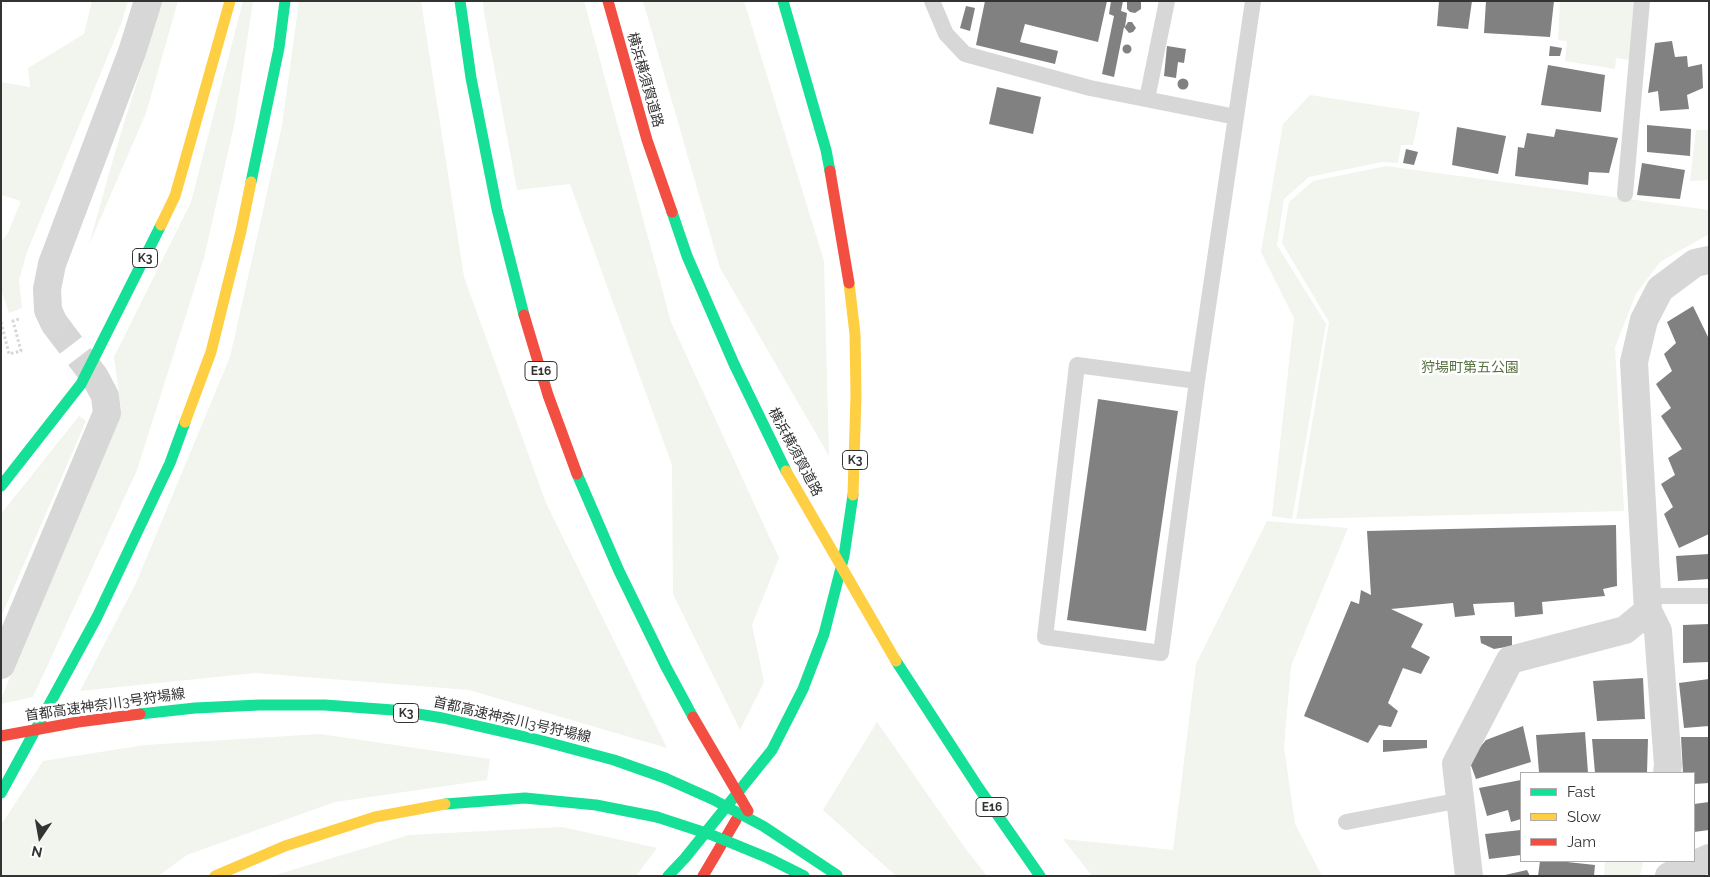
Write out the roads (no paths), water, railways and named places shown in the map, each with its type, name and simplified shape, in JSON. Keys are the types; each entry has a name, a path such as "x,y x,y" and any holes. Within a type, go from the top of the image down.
{"highway":[{"name":"K3","path":"1,486 81,384 175,196 230,1"},
{"path":"1,792 97,618 170,463 204,371 241,231 279,48 285,1"},
{"name":"E16","path":"460,1 471,78 497,209 521,306 548,395 580,481 619,571 666,667 767,843 789,876"},
{"name":"横浜横須賀道路","path":"608,1 646,140 687,256 734,364 786,471 896,661 978,787 1040,876"},
{"name":"K3","path":"668,876 685,858 772,750 803,689 824,634 844,556 854,491 855,334 848,280 828,159 793,30 783,1"},
{"name":"首都高速神奈川3号狩場線","path":"1,736 78,722 140,714 195,708 259,705 325,705 393,710 444,718 614,760 665,778 712,799 762,826 838,875"},
{"path":"703,876 735,822 772,750"},
{"path":"215,876 285,846 375,817 450,803 525,798 596,805 657,816 712,835 804,876"}],"street":[{"path":"54,323 48,310 47,289 52,264 132,52 148,1"},
{"path":"1667,772 1658,631 1647,604 1634,362 1644,320 1660,289 1695,263 1709,260"},
{"path":"1,665 107,413 105,396 95,376"},
{"path":"1469,876 1456,764 1510,660 1625,630 1647,604"},
{"path":"1669,876 1709,858"},
{"path":"1656,876 1658,862"}],"lane":[{"path":"932,1 946,34 965,54 1090,88 1236,117"},
{"path":"1147,99 1167,1"},
{"path":"1197,380 1077,365 1044,638 1161,653 1197,380 1253,1"},
{"path":"1625,194 1642,1"},
{"path":"1647,604 1709,596"},
{"path":"1346,822 1461,800"}],"tunnel":[{"path":"54,323 95,377"}],"park label":[{"name":"狩場町第五公園","path":"1470,368"}]}
